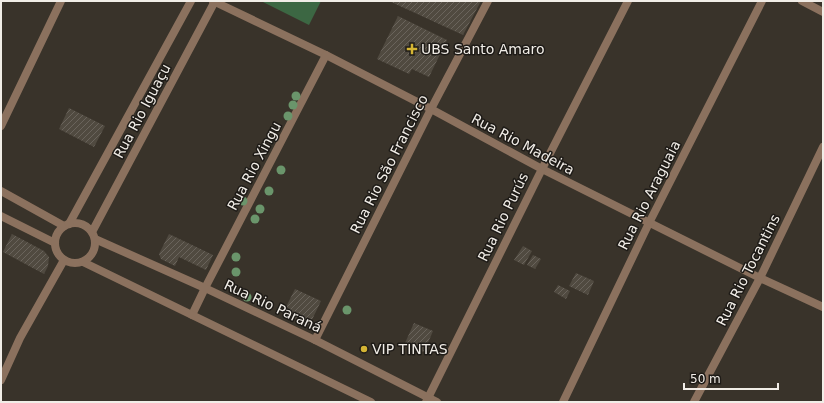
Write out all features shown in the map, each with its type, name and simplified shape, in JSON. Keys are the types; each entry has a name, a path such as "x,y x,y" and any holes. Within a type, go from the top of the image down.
{"street":[{"path":"1,126 61,1"},
{"name":"Rua Rio Iguaçu","path":"67,225 191,1"},
{"name":"Rua Rio Iguaçu","path":"94,236 214,1"},
{"name":"Rua Rio Madeira","path":"214,1 431,109 542,169 649,223 760,278 823,307"},
{"name":"Rua Rio São Francisco","path":"315,340 431,109 488,1"},
{"name":"Rua Rio Purús","path":"427,400 542,169 628,1"},
{"name":"Rua Rio Araguaia","path":"563,402 649,223 762,1"},
{"path":"802,1 823,12"},
{"name":"Rua Rio Xingu","path":"192,315 326,56"},
{"name":"Rua Rio Tocantins","path":"694,402 760,278 823,148"},
{"path":"1,191 67,225"},
{"path":"1,216 55,243"},
{"path":"75,223 88,227 94,236 94,252 83,262 77,263 64,260 55,243 59,231 67,225 75,223"},
{"name":"Rua Rio Paraná","path":"94,236 315,340 427,400 437,402"},
{"path":"1,380 20,338 64,260"},
{"path":"83,262 371,402"}],"green space":[{"path":"261,1 321,1 309,25"}],"building":[{"path":"389,1 481,1 463,35"},
{"name":"UBS Santo Amaro","path":"398,16 447,40 429,77 412,69 409,74 377,59"},
{"path":"69,108 105,126 94,147 59,129"},
{"path":"12,234 44,251 49,257 48,266 44,274 3,252"},
{"path":"169,234 213,255 206,270 179,257 175,266 161,259 159,254"},
{"path":"523,246 532,251 524,265 514,260"},
{"path":"533,255 541,259 535,269 527,265"},
{"path":"576,273 594,281 588,295 569,286"},
{"path":"558,285 570,291 566,299 554,292"},
{"path":"295,289 321,301 309,326 283,313"},
{"path":"414,323 433,331 424,352 405,343"}],"place":[{"name":"UBS Santo Amaro","path":"412,49"},
{"name":"VIP TINTAS","path":"364,349"}]}
